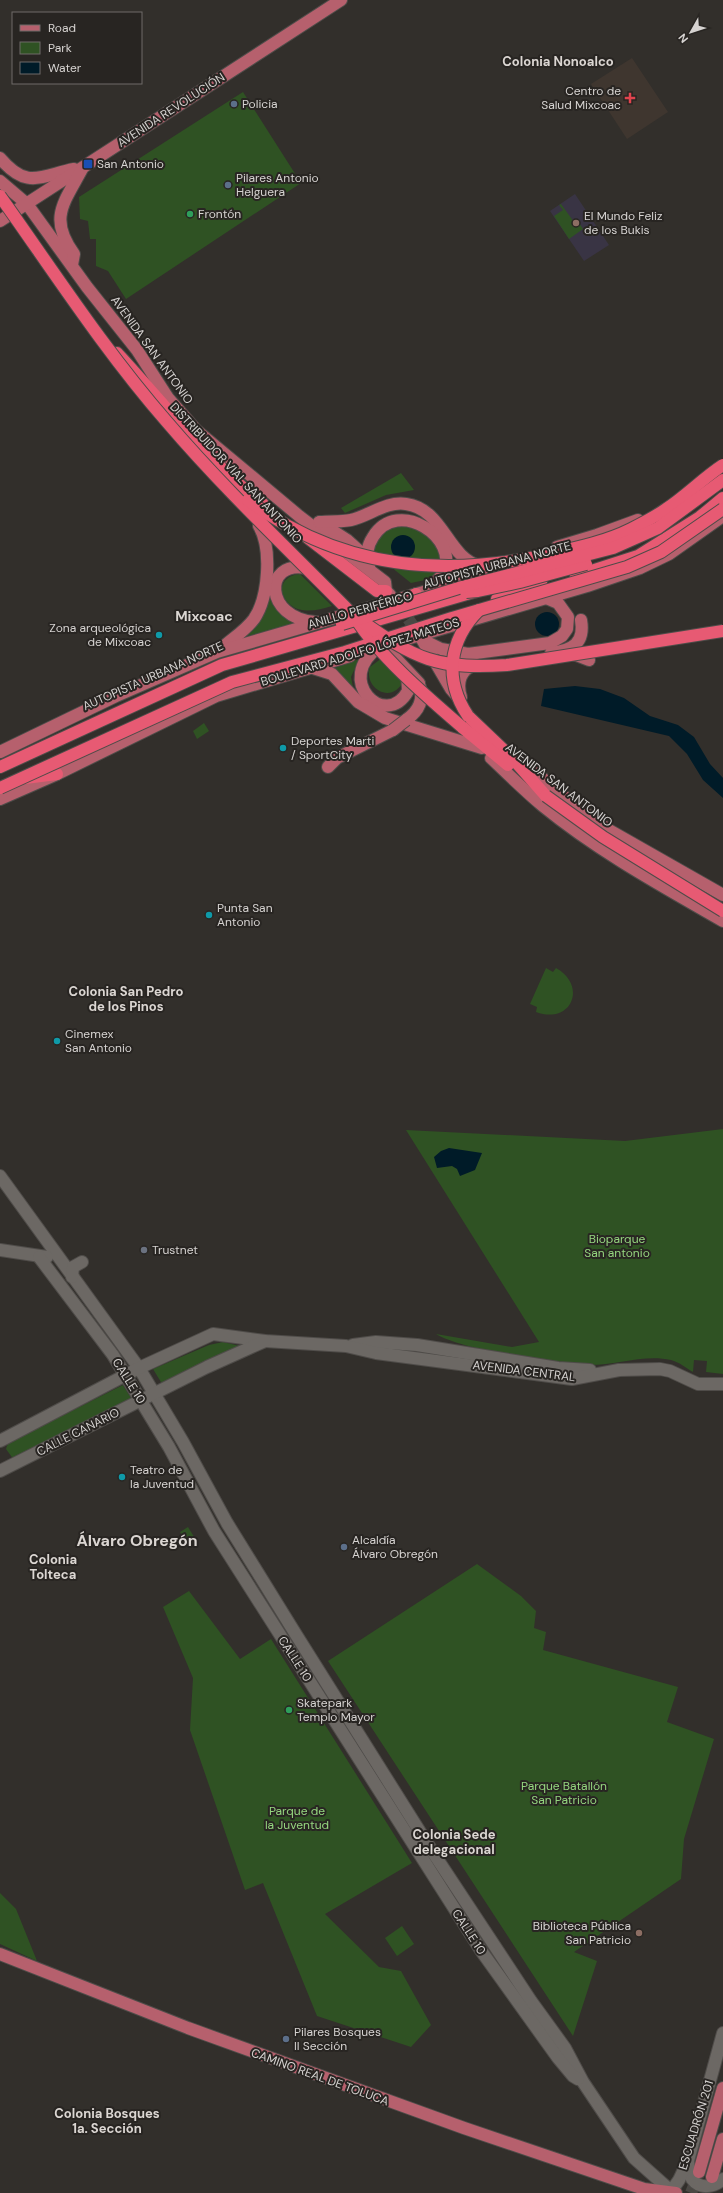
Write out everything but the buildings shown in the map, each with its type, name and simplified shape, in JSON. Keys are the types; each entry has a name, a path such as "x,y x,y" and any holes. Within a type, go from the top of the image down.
{"highway":[{"name":"DISTRIBUIDOR VIAL SAN ANTONIO","path":"1,188 117,353 193,446 247,500 270,516 300,533 349,553 416,565 464,567 531,559 582,547 630,529 666,509 723,465"},
{"name":"DISTRIBUIDOR VIAL SAN ANTONIO","path":"1,188 93,328 166,422 222,482 354,616 365,633 427,695"},
{"name":"DISTRIBUIDOR VIAL SAN ANTONIO","path":"117,353 197,443 251,495 384,592"},
{"path":"549,798 514,760 479,727 461,705 455,692 452,678 453,658 457,642 467,624 478,611 497,599 529,586 636,551 656,531 723,474"},
{"name":"ANILLO PERIFÉRICO","path":"0,766 222,665 558,568 651,528 723,474"},
{"name":"AUTOPISTA URBANA NORTE","path":"0,762 221,658 459,588 613,548 656,531 723,481"},
{"path":"459,588 478,579 565,557 609,542 678,526 723,488"},
{"path":"2,784 227,679 356,643 638,556 700,517 723,498"},
{"path":"2,784 232,682 358,648 460,616 627,567 661,552 723,509"},
{"path":"531,559 540,560 565,557"},
{"path":"514,606 527,591"},
{"path":"387,617 421,592"},
{"path":"354,616 390,642 427,660 450,665 476,667 507,665 723,631"},
{"name":"AVENIDA SAN ANTONIO","path":"427,695 462,727 549,798 603,837 723,910"},
{"path":"2,784 57,774"}],"main road":[{"name":"AVENIDA REVOLUCIÓN","path":"5,218 341,0"},
{"path":"0,158 16,174 29,178 40,178 82,168"},
{"path":"72,265 74,254 62,235 60,220 64,203 82,168"},
{"name":"AVENIDA SAN ANTONIO","path":"1,188 27,204 137,350 168,398 182,415 211,444 299,516 368,564 385,582 384,592"},
{"path":"0,201 5,218 138,394 198,463 259,526 306,568 343,605"},
{"path":"0,752 116,696 217,652 421,592 489,567 597,535 634,522 678,494 723,458"},
{"path":"320,522 350,520 393,504 412,505 425,512 437,522 468,562 474,565 489,567"},
{"path":"299,516 320,522 347,540 368,564"},
{"name":"BOULEVARD ADOLFO LÓPEZ MATEOS","path":"0,799 57,774 216,696 384,648 514,606 587,586 640,568 669,554 723,516"},
{"path":"368,564 372,538 381,528 398,520 407,519 417,523 438,539 446,558 443,574 421,592"},
{"path":"217,652 250,623 262,602 268,555 265,537 259,526"},
{"path":"306,568 296,567 281,575 276,582 275,595 281,607 290,615 307,621 321,622"},
{"path":"544,597 558,603 568,617 565,632 553,642 468,654 441,649 420,637 451,689 583,836 660,885 723,921"},
{"path":"462,702 459,684 461,674 466,667 476,664 562,652 574,646 578,642 582,629 581,620"},
{"path":"403,665 408,674 409,685 408,691 403,699 394,704 385,706 372,701 363,690 360,673 366,658 384,648 403,665 482,748 549,798 723,895"},
{"path":"562,652 589,660"},
{"path":"313,668 332,674 358,702 378,714 482,748"},
{"path":"328,767 337,758 393,730 416,711 420,702 421,692 415,678"},
{"name":"CAMINO REAL DE TOLUCA","path":"0,1954 301,2070 647,2191 672,2192"},
{"path":"699,2172 723,2088"},
{"path":"718,2178 723,2139"}],"street":[{"name":"CALLE 10","path":"0,1176 72,1278 139,1368 227,1523 299,1640 432,1851 530,2000 565,2048 577,2076"},
{"path":"0,1250 40,1257 58,1258"},
{"name":"CALLE 10","path":"40,1257 106,1344 142,1400 214,1530 482,1952 577,2076 634,2158 672,2192"},
{"path":"72,1278 73,1267 82,1262"},
{"name":"AVENIDA CENTRAL","path":"139,1368 212,1334 265,1341 346,1346 376,1342 417,1346 573,1370 587,1370 636,1363 660,1363 670,1364 694,1376 723,1384"},
{"name":"CALLE CANARIO","path":"0,1471 154,1394 265,1341"},
{"path":"0,1441 139,1368"},
{"name":"ESCUADRÓN 201","path":"672,2192 688,2161 723,2033"},
{"path":"688,2161 692,2179 701,2186 712,2186 718,2178"},
{"path":"722,2193 723,2188"}],"shaded area":[{"name":"Centro de Salud Mixcoac","path":"632,58 668,112 627,139 591,84"},
{"name":"El Mundo Feliz de los Bukis","path":"575,194 609,245 584,261 550,211"}],"green space":[{"path":"243,92 301,183 126,299 108,271 96,266 96,239 90,239 88,221 80,219 79,197"},
{"path":"561,204 574,222 577,220 583,229 569,239 554,216 563,210 559,205"},
{"path":"401,473 414,490 386,495 345,513 341,508"},
{"path":"390,524 421,528 440,549 442,565 430,579 411,583 371,551 373,540"},
{"path":"300,574 332,606 309,611 295,608 289,604 281,590 282,586 287,579"},
{"path":"269,593 277,608 299,622 244,637"},
{"path":"382,658 404,680 399,688 393,692 386,693 380,691 371,682 369,675 370,667"},
{"path":"359,659 351,677 353,687 335,668"},
{"path":"204,723 209,731 197,739 193,731"},
{"path":"546,968 553,972 556,968 566,976 571,984 573,993 571,1002 566,1009 558,1013 548,1015 536,1012 537,1007 530,1004"},
{"name":"Bioparque San antonio","path":"723,1129 723,1374 706,1372 707,1361 694,1360 693,1372 674,1361 661,1358 641,1359 600,1365 575,1364 534,1359 487,1351 449,1340 436,1334 512,1347 539,1342 406,1130 625,1141"},
{"path":"223,1342 240,1346 164,1387 153,1369 209,1345"},
{"path":"123,1385 134,1403 14,1460 6,1449 8,1443"},
{"path":"188,1527 196,1540 188,1545 180,1532"},
{"name":"Parque Batallón San Patricio","path":"477,1564 521,1596 536,1611 534,1628 546,1632 543,1650 678,1687 667,1722 714,1739 684,1839 681,1879 574,1952 597,1961 573,2036 328,1661"},
{"name":"Parque de la Juventud","path":"189,1591 240,1659 271,1639 412,1863 325,1914 379,1967 401,1971 431,2025 411,2047 317,2016 263,1883 245,1890 190,1730 193,1678 163,1607"},
{"path":"0,1893 16,1909 37,1961 0,1944"},
{"path":"402,1926 414,1944 397,1956 385,1938"}],"water":[{"path":"403,535 411,539 415,547 411,555 403,559 395,555 391,547 395,539"},
{"path":"547,612 555,616 559,624 555,632 547,636 539,632 535,624 539,616"},
{"path":"575,686 600,689 624,698 650,716 678,725 694,737 710,764 723,778 723,798 703,780 687,754 669,736 541,706 544,689"},
{"path":"449,1148 482,1153 475,1170 460,1176 457,1169 452,1166 437,1168 434,1157 441,1151"}],"tunnel":[{"path":"398,604 420,636"},
{"path":"691,2193 699,2173"}],"place":[{"name":"Centro de Salud Mixcoac","path":"630,98"},
{"name":"Policia","path":"234,104"},
{"name":"San Antonio","path":"88,164"},
{"name":"Pilares Antonio Helguera","path":"228,185"},
{"name":"Frontón","path":"190,214"},
{"name":"El Mundo Feliz de los Bukis","path":"576,223"},
{"name":"Zona arqueológica de Mixcoac","path":"159,635"},
{"name":"Deportes Marti / SportCity","path":"283,748"},
{"name":"Punta San Antonio","path":"209,915"},
{"name":"Cinemex San Antonio","path":"57,1041"},
{"name":"Trustnet","path":"144,1250"},
{"name":"Teatro de la Juventud","path":"122,1477"},
{"name":"Alcaldía Álvaro Obregón","path":"344,1547"},
{"name":"Skatepark Templo Mayor","path":"289,1710"},
{"name":"Biblioteca Pública San Patricio","path":"639,1933"},
{"name":"Pilares Bosques II Sección","path":"286,2039"}],"district":[{"name":"Colonia Nonoalco","path":"558,61"},
{"name":"Mixcoac","path":"204,616"},
{"name":"Colonia San Pedro de los Pinos","path":"126,998"},
{"name":"Álvaro Obregón","path":"137,1540"},
{"name":"Colonia Tolteca","path":"53,1566"},
{"name":"Colonia Sede delegacional","path":"454,1842"},
{"name":"Colonia Bosques 1a. Sección","path":"107,2120"}]}
